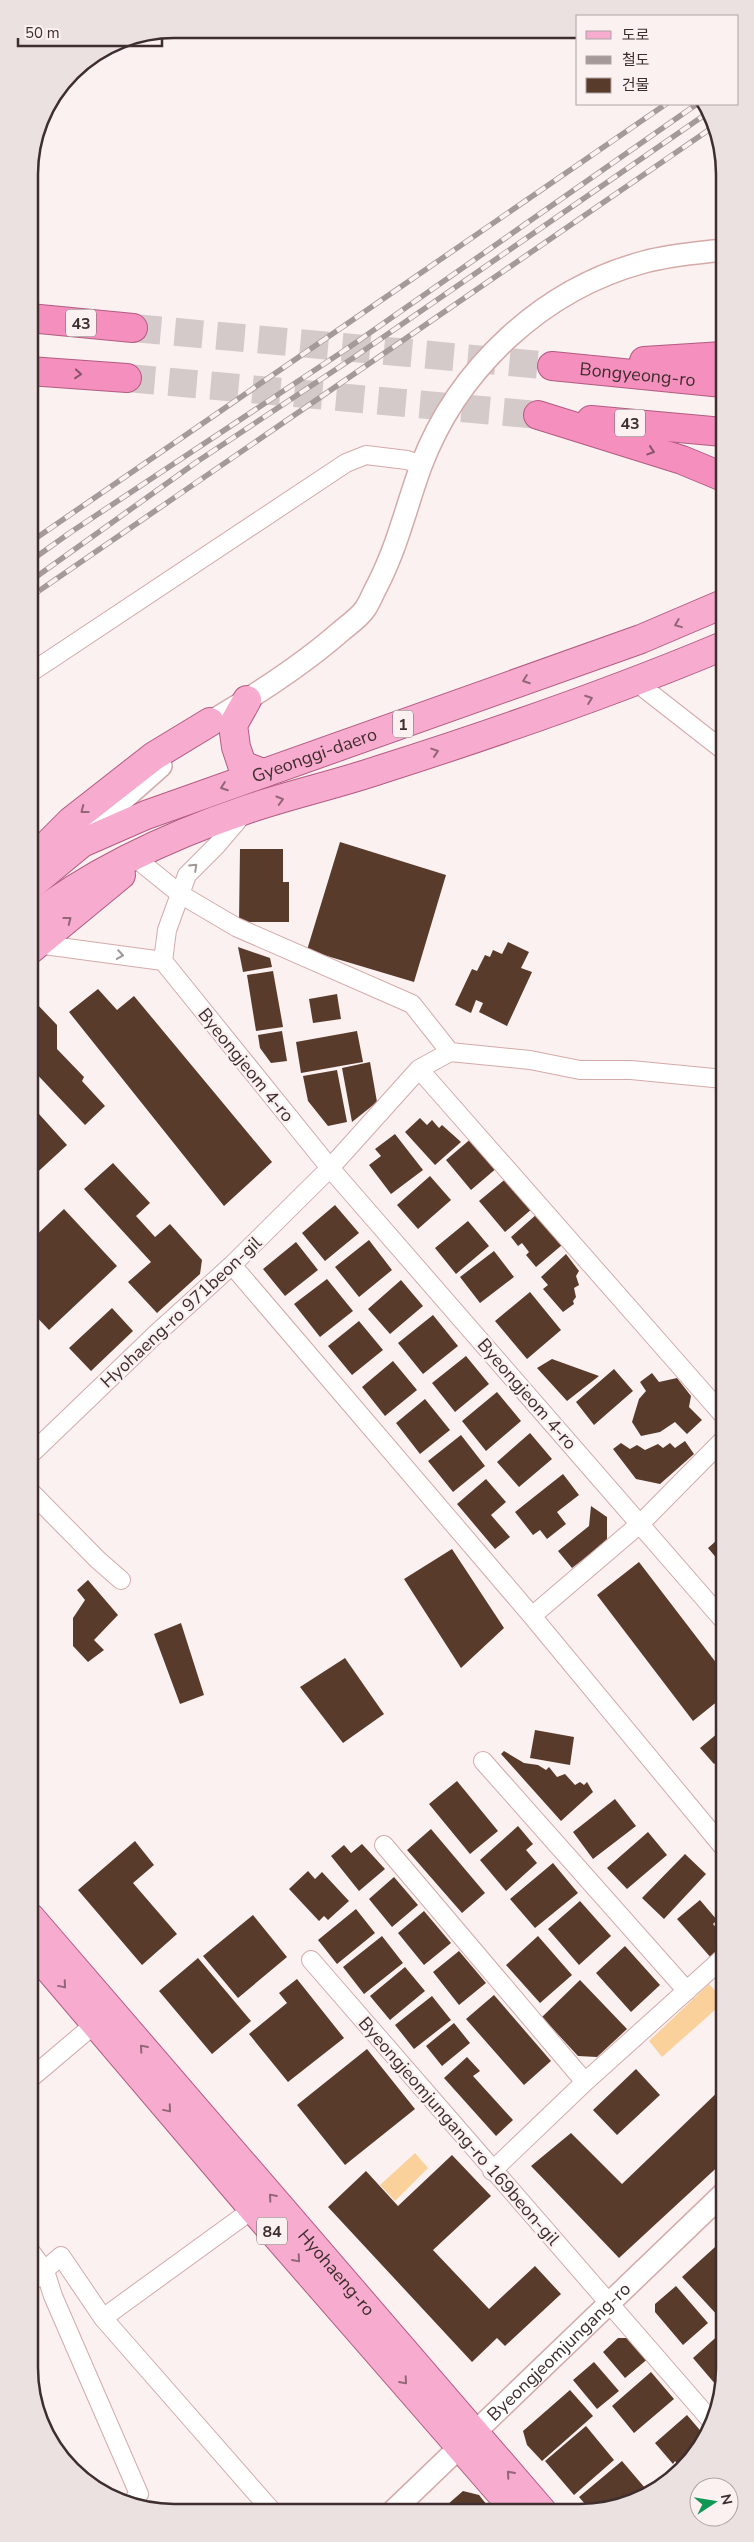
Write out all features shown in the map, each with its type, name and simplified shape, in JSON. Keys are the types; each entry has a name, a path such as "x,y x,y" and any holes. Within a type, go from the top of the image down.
{"highway":[{"name":"43","path":"38,319 133,328"},
{"name":"Bongyeong-ro","path":"716,356 552,366 716,381"},
{"path":"38,371 127,378"},
{"name":"43","path":"716,431 538,415 682,460 716,474"}],"main road":[{"name":"Gyeonggi-daero","path":"38,879 82,843 146,815 641,639 716,607"},
{"name":"Gyeonggi-daero","path":"38,934 86,906 141,854 248,809 332,786 514,727 636,682 716,649"},
{"path":"247,700 233,725 236,747 242,764 263,773"},
{"path":"38,855 70,821 116,785 154,756 210,722"},
{"path":"38,860 82,843"},
{"name":"Hyohaeng-ro","path":"38,1928 103,2017 253,2209 467,2440 536,2504"},
{"name":"Hyohaeng-ro","path":"38,1955 103,2017 467,2440 512,2504"}],"street":[{"path":"82,843 98,822 210,722 247,700 308,659 365,610 393,555 422,465 437,432 457,396 476,370 511,335 545,308 590,282 644,262 716,251"},
{"path":"38,668 346,463 366,455 407,460 422,465"},
{"path":"636,682 716,745"},
{"path":"38,939 163,961 167,930 187,874 216,846 248,809"},
{"path":"141,854 180,894 236,928 412,1004 450,1052"},
{"name":"Byeongjeom 4-ro","path":"163,961 330,1168 716,1612"},
{"path":"330,1168 419,1070 450,1052 530,1060 580,1070 631,1070 716,1078"},
{"path":"419,1070 716,1407"},
{"name":"Hyohaeng-ro 971beon-gil","path":"38,1447 156,1334 232,1265 330,1168"},
{"path":"232,1265 532,1616 716,1838"},
{"path":"532,1616 640,1523 716,1447"},
{"path":"38,1498 98,1560 121,1580"},
{"path":"483,1762 687,1991"},
{"path":"384,1845 585,2082"},
{"name":"Byeongjeomjungang-ro 169beon-gil","path":"311,1960 492,2172 708,2417"},
{"path":"492,2172 585,2082 716,1965"},
{"path":"38,2072 103,2017"},
{"name":"Byeongjeomjungang-ro","path":"399,2504 716,2200"},
{"path":"103,2318 253,2209"},
{"path":"38,2276 61,2256 103,2318 267,2504"},
{"path":"38,2261 45,2270 135,2499"}],"shaded area":[{"path":"709,1984 716,1991 716,2009 662,2057 649,2041"},
{"path":"415,2153 428,2168 395,2201 380,2185"}],"building":[{"path":"340,842 446,875 414,982 307,950"},
{"path":"240,849 283,849 283,882 289,882 289,922 239,922"},
{"path":"508,942 529,952 521,968 532,972 507,1026 479,1012 483,1003 476,1000 471,1013 455,1005 472,969 477,971 485,955 490,957 493,950 502,954"},
{"path":"238,947 270,958 272,967 243,972"},
{"path":"273,971 283,1027 256,1031 247,975"},
{"path":"98,989 117,1010 134,996 272,1162 224,1206 69,1012"},
{"path":"337,994 341,1019 313,1023 309,999"},
{"path":"38,1005 57,1025 57,1049 84,1077 82,1081 105,1106 85,1125 38,1075"},
{"path":"282,1031 287,1061 271,1063 260,1048 258,1035"},
{"path":"357,1031 363,1062 301,1073 296,1042"},
{"path":"370,1062 377,1102 352,1122 342,1068"},
{"path":"337,1070 347,1122 328,1126 308,1101 303,1076"},
{"path":"38,1113 67,1145 38,1172"},
{"path":"420,1118 427,1125 432,1120 439,1128 442,1125 461,1142 435,1165 405,1132"},
{"path":"395,1134 423,1170 391,1194 369,1165 381,1156 375,1149"},
{"path":"473,1137 498,1167 471,1190 446,1160"},
{"path":"113,1163 150,1203 136,1216 155,1237 170,1224 202,1260 200,1274 157,1313 128,1282 151,1262 84,1189"},
{"path":"430,1176 451,1200 418,1229 397,1205"},
{"path":"508,1177 533,1208 505,1232 479,1201"},
{"path":"335,1205 359,1233 325,1261 302,1233"},
{"path":"64,1209 117,1266 49,1330 38,1318 38,1233"},
{"path":"537,1214 562,1245 536,1267 526,1255 529,1252 522,1243 518,1246 511,1237"},
{"path":"468,1221 489,1246 456,1274 435,1248"},
{"path":"369,1240 392,1270 359,1297 335,1267"},
{"path":"296,1242 318,1270 285,1296 263,1269"},
{"path":"494,1251 514,1277 480,1303 460,1277"},
{"path":"566,1254 579,1271 576,1276 579,1285 574,1288 576,1297 573,1301 574,1304 563,1312 543,1289 548,1285 541,1277"},
{"path":"327,1279 353,1311 320,1337 294,1304"},
{"path":"401,1280 423,1306 390,1334 368,1309"},
{"path":"530,1292 561,1330 527,1359 495,1321"},
{"path":"112,1308 133,1331 91,1371 69,1348"},
{"path":"433,1315 458,1346 423,1374 398,1343"},
{"path":"359,1321 383,1350 352,1375 328,1346"},
{"path":"466,1356 489,1384 455,1412 432,1383"},
{"path":"552,1359 599,1376 567,1401 537,1368"},
{"path":"393,1361 417,1390 385,1416 362,1387"},
{"path":"614,1369 633,1391 594,1425 576,1402"},
{"path":"652,1373 659,1382 677,1378 691,1396 689,1407 702,1420 687,1434 675,1422 660,1432 641,1436 632,1422 639,1399 646,1391 640,1382"},
{"path":"497,1392 521,1421 486,1451 462,1421"},
{"path":"425,1399 450,1430 420,1454 396,1423"},
{"path":"530,1433 552,1459 519,1487 497,1462"},
{"path":"461,1435 485,1466 453,1492 428,1461"},
{"path":"685,1441 694,1454 660,1484 636,1479 613,1449 621,1443 630,1449 637,1445 645,1450 658,1444 663,1448 670,1443 675,1448"},
{"path":"563,1474 579,1495 557,1512 566,1524 547,1539 540,1530 533,1535 515,1512"},
{"path":"486,1479 506,1502 491,1515 510,1537 495,1549 457,1504"},
{"path":"591,1506 607,1517 607,1541 572,1568 558,1551 589,1526"},
{"path":"716,1541 716,1558 708,1548"},
{"path":"452,1549 504,1628 461,1668 404,1579"},
{"path":"639,1562 716,1663 716,1702 693,1721 597,1595"},
{"path":"88,1580 118,1615 94,1640 104,1650 88,1662 73,1646 73,1618 85,1600 77,1590"},
{"path":"181,1623 204,1695 180,1704 154,1634"},
{"path":"345,1658 384,1714 343,1743 300,1687"},
{"path":"535,1730 574,1737 570,1765 530,1758"},
{"path":"716,1735 716,1762 714,1764 700,1748"},
{"path":"504,1751 524,1763 538,1765 546,1770 549,1767 557,1777 565,1774 575,1785 580,1782 584,1785 587,1782 593,1792 561,1821 501,1754"},
{"path":"457,1781 498,1831 470,1854 429,1804"},
{"path":"615,1799 636,1826 593,1859 573,1832"},
{"path":"518,1826 533,1844 526,1850 537,1863 506,1891 480,1860"},
{"path":"431,1829 485,1893 462,1913 407,1850"},
{"path":"648,1832 667,1855 627,1889 607,1868"},
{"path":"135,1841 154,1865 133,1883 177,1934 142,1965 78,1890"},
{"path":"362,1844 385,1869 359,1891 331,1856 344,1845 351,1853"},
{"path":"685,1854 706,1874 664,1919 642,1898"},
{"path":"553,1863 578,1893 535,1928 510,1899"},
{"path":"308,1871 315,1879 322,1872 349,1901 328,1920 324,1916 319,1921 289,1889"},
{"path":"394,1877 418,1905 392,1927 369,1899"},
{"path":"700,1900 716,1919 713,1924 716,1928 716,1956 712,1959 677,1919"},
{"path":"580,1901 611,1936 579,1965 548,1929"},
{"path":"356,1909 375,1933 337,1964 318,1940"},
{"path":"424,1911 451,1943 424,1965 398,1933"},
{"path":"253,1915 287,1957 238,1998 203,1956"},
{"path":"382,1936 403,1963 364,1994 343,1967"},
{"path":"538,1936 572,1975 540,2003 506,1965"},
{"path":"625,1946 660,1985 631,2012 596,1973"},
{"path":"459,1951 486,1983 459,2005 433,1972"},
{"path":"198,1958 251,2021 212,2054 159,1991"},
{"path":"405,1967 425,1991 390,2020 370,1996"},
{"path":"297,1979 344,2038 288,2082 249,2034 287,2003 279,1993"},
{"path":"580,1980 627,2029 597,2057 578,2056 542,2017"},
{"path":"494,1995 551,2061 524,2085 466,2019"},
{"path":"432,1996 451,2020 414,2049 395,2025"},
{"path":"454,2023 470,2043 442,2066 426,2046"},
{"path":"367,2049 415,2109 345,2165 297,2105"},
{"path":"467,2057 480,2071 473,2076 513,2120 496,2136 444,2078"},
{"path":"636,2069 660,2095 617,2135 593,2110"},
{"path":"716,2094 716,2168 619,2258 531,2166 571,2133 622,2184"},
{"path":"452,2155 491,2196 433,2250 489,2309 535,2266 561,2294 505,2346 497,2338 472,2362 328,2207 366,2171 398,2206"},
{"path":"716,2246 716,2314 682,2277"},
{"path":"676,2286 708,2323 683,2345 655,2312 655,2304"},
{"path":"716,2337 715,2384 693,2358"},
{"path":"618,2338 633,2338 650,2357 625,2378 603,2352"},
{"path":"594,2362 619,2391 597,2409 573,2380"},
{"path":"651,2372 674,2399 634,2433 612,2406"},
{"path":"570,2390 593,2416 542,2461 527,2445 523,2431"},
{"path":"687,2415 701,2431 694,2444 678,2464 675,2461 673,2464 655,2443"},
{"path":"586,2426 614,2460 574,2495 545,2461"},
{"path":"622,2461 645,2488 607,2502 585,2504 579,2497"},
{"path":"463,2491 479,2495 486,2504 448,2504"}],"tunnel":[{"path":"133,328 552,366"},
{"path":"127,378 538,415"}],"railway":[{"path":"38,537 665,105"},
{"path":"38,556 351,346 696,105"},
{"path":"38,576 198,461 353,358 703,116"},
{"path":"38,591 709,130"}]}
